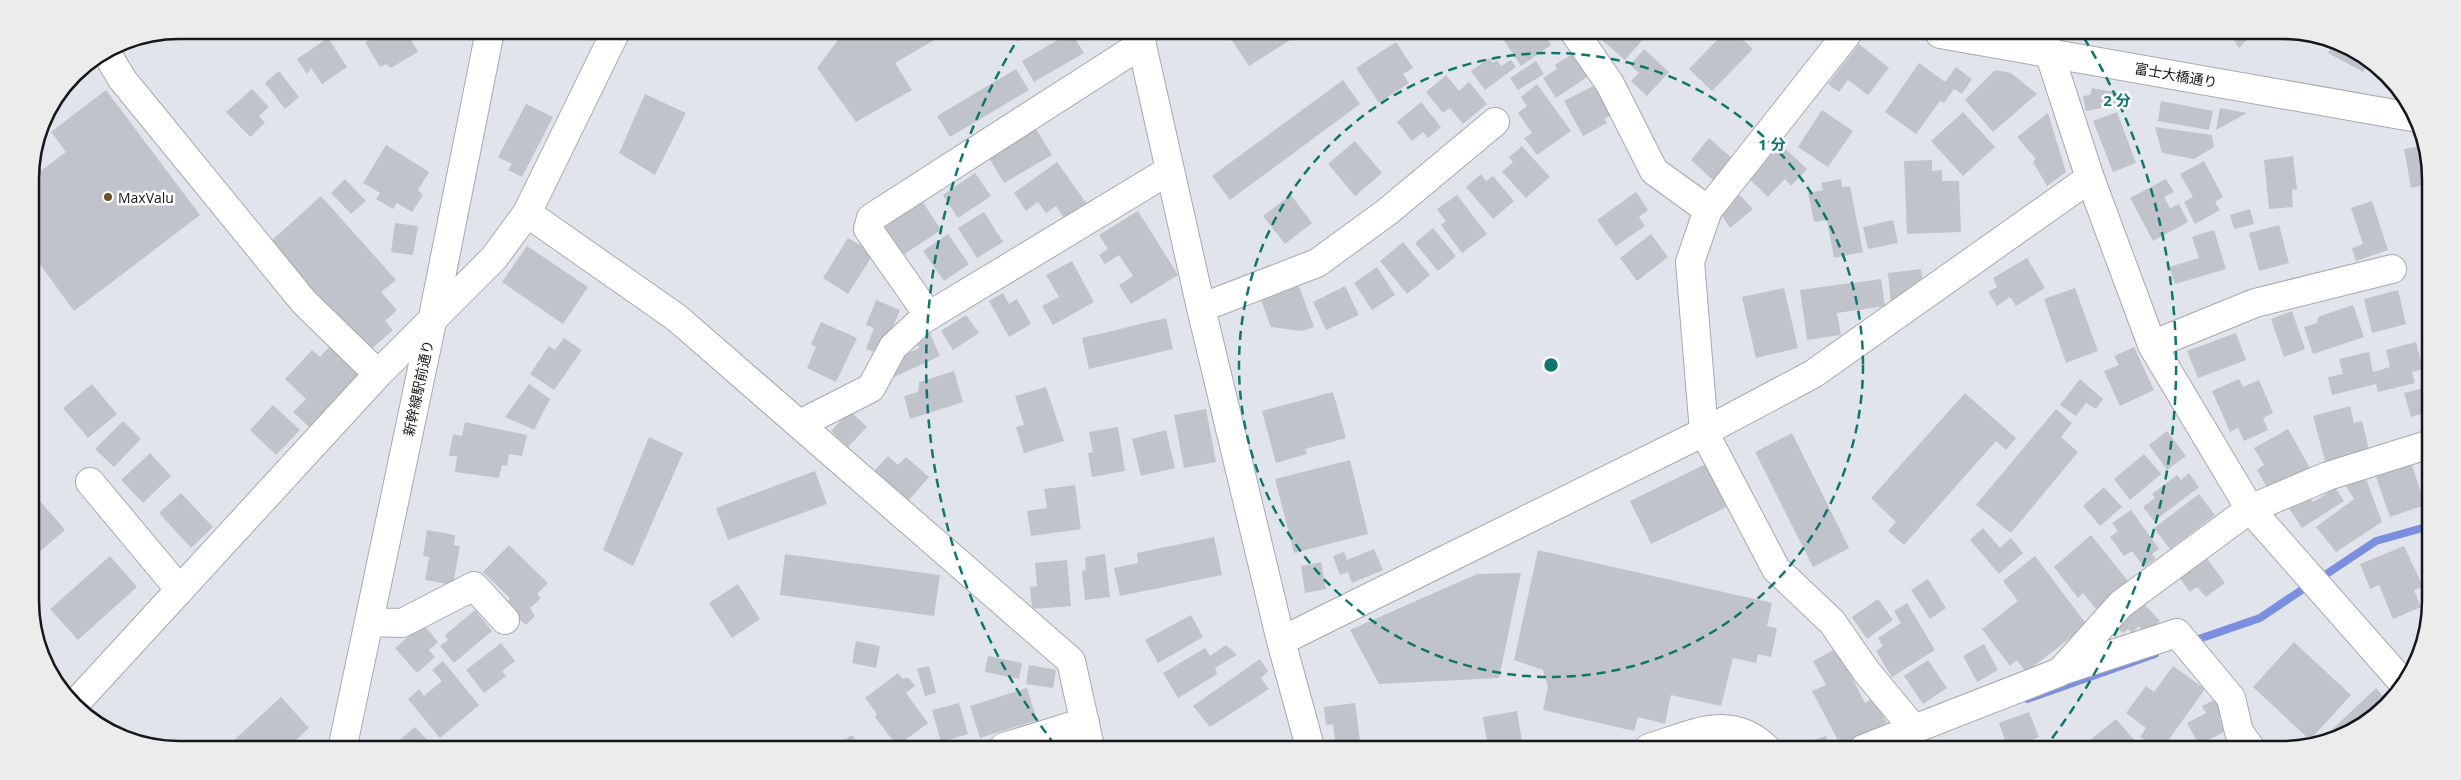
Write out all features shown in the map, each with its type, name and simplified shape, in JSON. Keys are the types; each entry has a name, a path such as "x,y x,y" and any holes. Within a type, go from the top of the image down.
{"street":[{"name":"新幹線駅前通り","path":"344,741 433,317 488,39"},
{"path":"79,699 378,374 494,258 527,213 612,39"},
{"path":"929,316 868,229 871,218 1139,39"},
{"path":"1140,39 1200,308 1281,641 1308,741"},
{"path":"1580,39 1610,84 1654,171 1708,210"},
{"path":"1843,39 1708,210 1690,262 1704,432 1776,569 1832,622 1866,671 1913,728"},
{"name":"富士大橋通り","path":"1994,39 2047,44 2407,116"},
{"path":"2047,44 2090,178 2152,345 2250,509 2399,678"},
{"path":"109,57 122,79 304,302 378,374"},
{"path":"1200,308 1317,263 1387,212 1495,122"},
{"path":"800,424 870,388 893,347 929,316 1170,170"},
{"path":"1281,641 1704,432 1814,374 2090,178"},
{"path":"527,213 677,318 1071,661 1088,734 1043,741"},
{"path":"2152,345 2255,304 2392,269"},
{"path":"2060,672 2121,604 2250,509 2328,476 2422,447"},
{"path":"90,482 180,590"},
{"path":"369,622 402,623 474,586 505,620"},
{"path":"1882,741 2060,672 2177,633 2231,698 2239,732 2246,741"},
{"path":"1672,741 1702,732 1728,728 1748,733 1758,741"}],"building":[{"path":"329,39 347,67 322,84 311,68 307,74 297,59"},
{"path":"370,39 411,39 418,52 391,68 386,64 380,67 365,42"},
{"path":"839,39 936,39 895,63 912,90 856,122 817,68"},
{"path":"1059,39 1075,39 1084,53 1034,82 1022,61"},
{"path":"1231,39 1292,39 1249,66"},
{"path":"1503,39 1548,39 1551,45 1521,66"},
{"path":"1601,39 1643,39 1625,60"},
{"path":"1718,39 1742,39 1753,49 1712,91 1689,69"},
{"path":"2233,39 2247,39 2239,48"},
{"path":"1396,42 1413,68 1403,74 1409,83 1379,103 1356,68"},
{"path":"1859,44 1889,68 1868,95 1848,80 1839,92 1828,84"},
{"path":"2331,48 2336,49 2366,67 2363,72 2328,53"},
{"path":"1644,49 1669,72 1647,96 1631,81 1639,73 1630,65"},
{"path":"1578,50 1593,73 1556,98 1543,78 1557,69 1555,65"},
{"path":"1489,58 1493,63 1497,60 1501,66 1511,60 1516,67 1485,90 1471,71"},
{"path":"1536,61 1544,74 1518,90 1510,78"},
{"path":"1919,63 1945,82 1956,67 1972,79 1962,94 1954,89 1944,103 1940,101 1916,134 1885,112"},
{"path":"1016,69 1029,90 950,137 937,116"},
{"path":"1995,70 2011,73 2037,94 1993,132 1965,100"},
{"path":"279,71 299,97 285,109 265,83"},
{"path":"1446,75 1459,91 1469,82 1487,104 1463,124 1450,108 1443,113 1426,92"},
{"path":"1343,80 1360,104 1230,200 1212,176"},
{"path":"1537,84 1571,131 1537,155 1524,138 1532,133 1518,113 1527,106 1521,97"},
{"path":"1595,85 1611,115 1604,119 1607,123 1583,136 1564,101"},
{"path":"2092,88 2119,93 2116,105 2086,111 2083,96 2090,95"},
{"path":"252,89 269,107 259,116 265,123 250,137 226,112"},
{"name":"MaxValu","path":"106,90 200,215 74,311 39,263 39,172 66,152 51,132"},
{"path":"645,94 686,113 655,175 619,153"},
{"path":"2161,101 2213,111 2209,130 2158,121"},
{"path":"1421,102 1441,127 1428,138 1423,132 1412,141 1397,122"},
{"path":"526,104 553,117 522,177 508,170 512,164 498,157"},
{"path":"2220,108 2247,113 2216,130"},
{"path":"1822,110 1853,131 1828,167 1798,147"},
{"path":"1963,112 1995,147 1963,176 1931,141"},
{"path":"2117,112 2136,163 2113,172 2093,121"},
{"path":"2048,113 2066,172 2047,186 2033,162 2036,159 2017,137"},
{"path":"1033,124 1052,155 1004,183 986,153"},
{"path":"2155,127 2212,135 2214,147 2194,159 2162,153"},
{"path":"1709,138 1733,159 1714,181 1691,160"},
{"path":"1355,141 1382,173 1355,196 1328,164"},
{"path":"1779,143 1807,169 1791,186 1785,179 1768,197 1747,177"},
{"path":"386,145 429,172 418,190 423,195 412,212 397,203 393,209 376,199 380,193 363,183"},
{"path":"1522,146 1550,177 1526,198 1502,172 1513,162 1509,157"},
{"path":"2418,146 2422,185 2411,188 2404,149"},
{"path":"2293,156 2297,189 2292,190 2293,207 2269,209 2264,160"},
{"path":"1932,160 1932,171 1942,170 1942,181 1959,181 1961,232 1907,234 1904,161"},
{"path":"2204,161 2223,197 2215,202 2220,210 2195,224 2184,202 2193,197 2180,174"},
{"path":"1057,162 1087,204 1065,219 1056,206 1046,213 1038,202 1026,211 1014,193"},
{"path":"975,173 991,196 958,218 943,195"},
{"path":"1481,174 1486,181 1493,176 1514,201 1493,219 1466,187"},
{"path":"345,179 366,201 351,214 331,193"},
{"path":"1841,179 1842,187 1850,186 1863,252 1834,258 1827,220 1814,222 1808,193 1823,190 1821,183"},
{"path":"2166,179 2174,192 2164,197 2170,208 2179,204 2188,222 2153,241 2130,198"},
{"path":"1636,192 1648,210 1639,217 1645,226 1616,246 1597,220"},
{"path":"1737,192 1753,209 1730,228 1719,211"},
{"path":"917,193 941,230 903,255 879,218"},
{"path":"1291,195 1312,223 1285,244 1263,216"},
{"path":"1457,195 1487,234 1462,253 1441,225 1446,221 1437,209"},
{"path":"321,196 396,280 381,292 397,310 385,321 393,330 368,352 270,242"},
{"path":"2372,201 2388,250 2356,261 2352,248 2363,244 2351,208"},
{"path":"2250,209 2254,224 2234,229 2230,215"},
{"path":"1138,211 1178,275 1131,304 1119,285 1133,276 1119,255 1105,264 1099,255 1108,249 1099,235"},
{"path":"984,212 1003,242 977,258 958,228"},
{"path":"1893,220 1898,243 1868,249 1863,227"},
{"path":"395,223 418,226 413,255 391,252"},
{"path":"2279,225 2289,263 2259,271 2249,233"},
{"path":"1433,228 1456,256 1438,271 1415,243"},
{"path":"2214,230 2226,269 2175,284 2169,267 2199,258 2192,237"},
{"path":"948,234 969,264 944,281 923,251"},
{"path":"1651,234 1668,257 1637,281 1620,258"},
{"path":"848,238 874,253 848,294 823,278"},
{"path":"1403,242 1430,275 1407,294 1380,261"},
{"path":"527,246 588,287 563,324 502,282"},
{"path":"2027,258 2045,288 2016,306 2010,297 1997,306 1988,292 1997,287 1993,278"},
{"path":"1072,261 1094,302 1053,325 1042,306 1059,297 1046,275"},
{"path":"1377,267 1395,295 1372,310 1354,283"},
{"path":"1921,269 1923,287 1908,288 1909,294 1901,295 1902,303 1891,304 1888,273"},
{"path":"1881,279 1885,306 1837,313 1841,335 1807,340 1800,290"},
{"path":"1299,286 1314,327 1302,331 1271,327 1261,300"},
{"path":"1345,286 1359,315 1326,330 1313,302"},
{"path":"1784,288 1798,348 1756,358 1742,297"},
{"path":"2075,288 2098,351 2066,363 2044,299"},
{"path":"2398,290 2406,324 2372,333 2364,299"},
{"path":"1003,293 1009,304 1017,299 1031,324 1009,337 989,301"},
{"path":"876,300 900,310 881,355 866,349 874,328 866,325"},
{"path":"2353,305 2364,337 2313,354 2304,327 2317,323 2318,317"},
{"path":"2292,311 2305,349 2284,357 2271,319"},
{"path":"966,315 979,333 953,350 941,331"},
{"path":"1166,318 1173,349 1089,369 1082,338"},
{"path":"821,322 857,338 836,382 807,368 816,347 811,344"},
{"path":"2236,333 2246,360 2198,378 2187,351"},
{"path":"930,334 940,356 894,377 892,371 896,359 919,348 915,340"},
{"path":"564,338 582,350 554,390 530,374 549,346 555,350"},
{"path":"2416,342 2422,369 2412,372 2415,383 2378,392 2376,384 2332,395 2328,377 2343,374 2339,359 2369,352 2373,372 2390,367 2386,350"},
{"path":"331,345 360,373 309,427 293,412 306,399 285,379 312,350 320,357"},
{"path":"2134,347 2154,390 2120,406 2104,371 2119,365 2114,356"},
{"path":"954,371 963,402 910,419 904,396 918,392 919,382"},
{"path":"2080,379 2103,399 2096,409 2086,403 2076,416 2060,405"},
{"path":"2239,379 2243,387 2259,380 2273,413 2263,418 2268,430 2244,441 2238,428 2230,432 2212,391"},
{"path":"92,384 117,414 88,438 63,408"},
{"path":"529,384 550,399 534,430 505,417"},
{"path":"1046,387 1064,441 1024,453 1016,427 1024,425 1015,396"},
{"path":"2422,388 2422,414 2411,417 2404,393"},
{"path":"1333,392 1346,438 1305,449 1307,454 1276,463 1262,411"},
{"path":"1965,393 2016,438 2006,450 1996,441 1904,545 1888,531 1896,522 1871,498"},
{"path":"273,405 300,430 276,455 250,430"},
{"path":"2350,406 2354,423 2362,421 2369,450 2325,461 2313,416"},
{"path":"1206,409 1216,462 1184,468 1174,415"},
{"path":"2056,409 2072,423 2061,437 2078,452 2011,533 1976,505"},
{"path":"850,411 867,427 848,447 831,431"},
{"path":"123,421 141,439 114,467 95,449"},
{"path":"465,422 527,435 522,456 509,454 507,466 502,465 499,478 455,472 457,456 449,456 453,434 462,436"},
{"path":"1118,427 1125,471 1092,477 1088,453 1093,452 1089,432"},
{"path":"2288,429 2310,468 2269,491 2257,470 2264,465 2254,448"},
{"path":"1166,430 1175,468 1141,476 1132,439"},
{"path":"2167,431 2186,456 2167,470 2149,445"},
{"path":"1792,433 1849,548 1813,567 1755,452"},
{"path":"649,437 683,453 633,566 603,550"},
{"path":"150,453 171,476 143,503 121,480"},
{"path":"2144,454 2161,474 2130,500 2114,479"},
{"path":"888,456 898,465 906,457 929,477 907,502 873,472"},
{"path":"2410,459 2422,496 2422,506 2390,517 2374,471"},
{"path":"1350,460 1368,534 1294,553 1275,479"},
{"path":"1712,461 1733,504 1651,544 1630,501"},
{"path":"815,471 827,504 728,540 716,508"},
{"path":"2189,473 2199,487 2154,521 2143,507 2155,498 2152,494 2177,475 2181,480"},
{"path":"2365,476 2382,522 2336,552 2316,527 2354,499 2346,486"},
{"path":"1075,485 1081,529 1031,536 1027,511 1047,508 1044,489"},
{"path":"2104,487 2122,507 2100,526 2083,506"},
{"path":"2335,488 2344,501 2302,528 2288,507 2308,495 2313,502"},
{"path":"181,493 213,527 191,548 159,513"},
{"path":"2199,494 2215,515 2170,549 2154,528"},
{"path":"39,500 65,530 39,552"},
{"path":"2131,510 2159,549 2152,554 2156,559 2144,567 2132,551 2124,556 2110,537 2118,531 2112,523"},
{"path":"1983,528 2000,548 2011,538 2023,553 1999,574 1970,540"},
{"path":"427,530 455,535 454,545 460,546 453,585 425,580 429,557 423,556"},
{"path":"2091,535 2128,581 2096,609 2083,593 2078,598 2054,567"},
{"path":"1214,537 1222,575 1120,596 1114,568 1138,563 1137,553"},
{"path":"509,545 548,583 537,594 541,598 530,608 535,616 526,625 504,605 510,598 483,572"},
{"path":"2404,546 2422,585 2422,587 2414,590 2421,607 2393,619 2379,585 2370,589 2360,564"},
{"path":"1374,549 1383,570 1352,583 1348,572 1340,575 1333,556 1344,552 1347,560"},
{"path":"1538,550 1772,603 1767,626 1777,628 1771,657 1758,654 1756,663 1733,658 1721,706 1671,695 1665,724 1638,717 1634,731 1543,710 1548,687 1543,670 1514,660"},
{"path":"2203,553 2225,583 2206,597 2197,587 2190,592 2176,573"},
{"path":"785,554 940,575 934,616 780,595"},
{"path":"1105,554 1110,597 1085,600 1082,571 1086,570 1085,557"},
{"path":"110,556 137,587 78,640 50,609"},
{"path":"2035,556 2087,625 2026,672 2017,660 2010,666 1982,629 2018,601 2003,581"},
{"path":"1067,560 1071,606 1032,609 1030,587 1037,586 1035,563"},
{"path":"1321,562 1326,589 1305,593 1301,566"},
{"path":"1521,573 1499,678 1379,684 1350,630 1477,574"},
{"path":"1928,579 1946,608 1930,619 1911,590"},
{"path":"738,584 760,619 732,638 709,603"},
{"path":"1878,599 1893,620 1867,639 1852,617"},
{"path":"2141,601 2160,621 2146,634 2139,626 2132,633 2128,629 2123,633 2115,626"},
{"path":"1907,603 1935,650 1892,677 1876,651 1883,646 1878,638 1901,623 1894,611"},
{"path":"475,610 492,631 454,663 440,646 448,640 445,635"},
{"path":"1191,615 1203,637 1158,663 1145,640"},
{"path":"423,624 438,642 429,650 435,657 417,673 395,648"},
{"path":"856,641 880,646 876,668 852,663"},
{"path":"2294,642 2351,695 2309,739 2253,687"},
{"path":"501,643 515,661 502,671 506,676 484,693 466,670"},
{"path":"1984,644 1998,670 1977,682 1963,656"},
{"path":"1226,645 1237,655 1215,668 1217,674 1178,698 1163,673 1205,648 1210,656"},
{"path":"1837,648 1865,703 1874,698 1887,723 1851,741 1838,741 1812,691 1826,685 1813,661"},
{"path":"988,656 1022,663 1019,679 985,672"},
{"path":"1260,659 1268,671 1261,678 1269,689 1210,727 1193,706"},
{"path":"1928,660 1947,688 1923,704 1904,676"},
{"path":"443,661 479,705 440,738 408,699 419,689 424,696 442,681 432,670"},
{"path":"1029,665 1056,670 1053,688 1026,684"},
{"path":"929,666 936,693 925,696 917,669"},
{"path":"2173,666 2205,689 2168,741 2146,741 2140,737 2146,728 2126,713 2146,686 2154,692"},
{"path":"898,673 902,678 909,678 915,686 906,693 928,723 904,741 893,741 875,717 877,714 865,698"},
{"path":"1027,688 1037,720 980,738 970,706"},
{"path":"2376,688 2384,697 2367,712 2352,722 2328,734"},
{"path":"281,697 309,728 295,741 233,741"},
{"path":"2216,699 2224,716 2219,718 2226,731 2207,741 2197,741 2187,723 2206,713 2202,706"},
{"path":"959,703 968,734 941,741 932,710"},
{"path":"1355,703 1360,741 1335,741 1333,724 1326,725 1324,707"},
{"path":"1517,711 1522,741 1487,741 1483,717"},
{"path":"2029,712 2039,737 2029,741 2005,741 1999,723"},
{"path":"2116,719 2135,741 2089,741"},
{"path":"415,727 428,741 399,741"},
{"path":"852,735 856,741 843,741"},
{"path":"1826,736 1828,741 1810,741"},
{"path":"1074,738 1074,741 1060,741"}],"waterway":[{"path":"2319,579 2376,541 2422,528"},
{"path":"2190,642 2260,618 2309,585"},
{"path":"2027,699 2155,654"}],"place":[{"name":"MaxValu","path":"108,197"}]}
